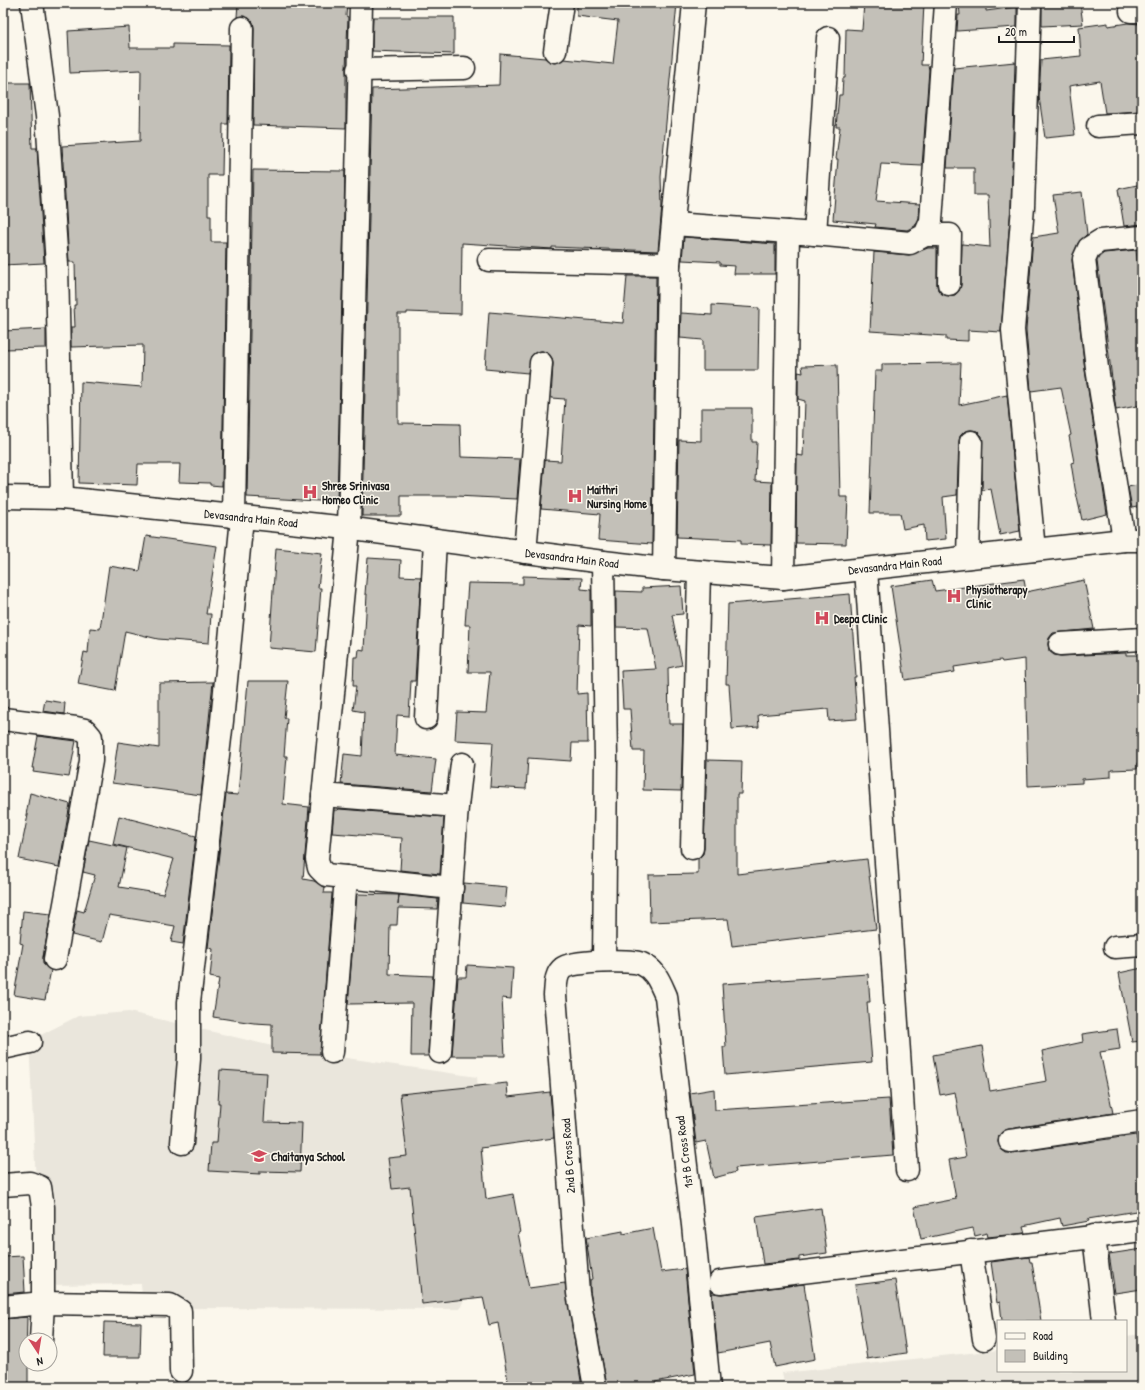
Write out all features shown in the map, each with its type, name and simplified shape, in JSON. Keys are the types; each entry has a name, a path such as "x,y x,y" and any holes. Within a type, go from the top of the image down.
{"street":[{"path":"32,3 48,116 57,265 62,498"},
{"path":"361,3 358,70 349,528 317,859 319,868 326,875 452,888"},
{"path":"555,51 562,3"},
{"path":"664,569 669,264 694,3"},
{"path":"925,235 931,221 946,3"},
{"path":"1030,3 1023,207 1013,330 1034,550"},
{"path":"182,1143 189,1059 189,1002 222,721 238,517 242,28"},
{"path":"815,234 828,38"},
{"path":"358,70 464,68"},
{"path":"1098,126 1142,123"},
{"path":"673,224 815,234 910,243 925,235 950,235 949,284"},
{"path":"783,578 788,232"},
{"path":"1133,540 1097,368 1084,259 1089,248 1100,241 1142,237"},
{"path":"489,260 669,264"},
{"path":"525,552 541,363"},
{"path":"968,557 971,442"},
{"name":"Devasandra Main Road","path":"3,497 62,498 349,528 664,569 783,578 1133,540"},
{"path":"426,718 435,540"},
{"path":"603,562 606,758 604,961"},
{"path":"866,569 907,1170"},
{"path":"692,848 699,572"},
{"path":"1060,644 1142,639"},
{"path":"3,719 76,728 85,730 91,738 91,761 55,959"},
{"path":"440,1052 457,806 462,764"},
{"path":"323,795 457,806"},
{"path":"332,1052 346,877"},
{"path":"1115,947 1142,945"},
{"name":"2nd B Cross Road","path":"595,1387 578,1293 555,994 556,979 562,969 569,964 604,961"},
{"name":"1st B Cross Road","path":"604,961 642,963 656,975 666,996 693,1225 709,1387"},
{"path":"3,1048 30,1042"},
{"path":"1010,1141 1142,1121"},
{"path":"3,1185 30,1183 40,1187 43,1207 43,1303 41,1332"},
{"path":"720,1282 1142,1230"},
{"path":"1094,1236 1104,1320"},
{"path":"971,1251 984,1339"},
{"path":"3,1306 43,1303 170,1305 180,1311 181,1371"}],"shaded area":[{"name":"Chaitanya School","path":"129,1012 285,1049 477,1077 490,1236 460,1309 143,1308 141,1284 41,1285 29,1041 78,1016"},
{"path":"1142,1334 1142,1387 785,1387 782,1373 997,1350 997,1372 1127,1372 1127,1336"}],"building":[{"path":"238,3 304,6 304,3 347,4 346,128 253,125 254,28 253,22 249,18 243,16 237,17"},
{"path":"577,3 677,3 661,177 662,206 658,251 552,247 552,249 462,243 461,314 407,312 407,314 398,314 398,423 460,424 461,457 520,459 517,499 456,496 401,496 401,516 362,516 372,89 499,85 500,54 545,58 554,63 564,59 613,64 618,21 577,16"},
{"path":"864,3 924,3 921,65 928,65 929,70 922,166 881,164 876,201 920,204 919,218 915,226 907,230 875,227 876,224 833,220 838,159 836,159 840,127 836,127 839,95 842,95 843,78 845,78 846,29 862,30"},
{"path":"986,3 986,11 1017,7 1017,27 957,31 958,15 960,15 959,4"},
{"path":"1042,3 1080,3 1083,24 1042,26"},
{"path":"373,17 454,17 454,54 372,51"},
{"path":"1108,23 1108,26 1128,23 1139,24 1142,39 1142,111 1105,113 1100,81 1069,86 1075,135 1045,138 1039,97 1041,60 1081,56 1079,27"},
{"path":"129,27 130,48 173,48 173,44 229,45 228,124 223,124 222,175 208,175 208,215 211,215 211,242 226,242 222,486 210,485 210,483 179,482 180,464 138,464 137,485 79,483 81,382 142,387 143,345 71,347 71,327 75,327 75,262 69,262 62,146 140,141 141,70 70,73 68,31"},
{"path":"1015,62 1011,206 1001,332 968,330 968,341 946,340 946,336 870,331 874,252 909,255 928,248 937,248 938,290 942,294 949,296 955,295 959,291 961,285 962,244 990,247 988,195 974,195 974,168 947,168 954,68"},
{"path":"3,83 30,83 32,148 37,148 44,263 3,265"},
{"path":"253,170 345,171 337,502 247,497"},
{"path":"1142,184 1142,224 1124,226 1118,189"},
{"path":"1082,192 1087,234 1078,243 1072,260 1085,370 1107,514 1082,520 1071,463 1074,462 1069,436 1071,435 1061,387 1031,391 1026,330 1033,237 1059,233 1053,195"},
{"path":"684,237 775,244 775,274 734,274 735,266 720,265 720,262 682,260"},
{"path":"1136,250 1142,301 1142,405 1116,410 1097,261 1104,253"},
{"path":"627,276 656,276 652,544 598,540 600,514 541,509 545,460 561,461 565,399 551,398 553,364 552,358 548,353 542,351 536,352 531,356 528,373 485,369 489,312 623,323"},
{"path":"712,305 759,308 758,370 703,370 703,340 680,338 681,313 712,315"},
{"path":"46,329 46,348 3,349 3,331"},
{"path":"961,363 959,405 1007,395 1020,531 1000,535 991,489 982,490 982,436 977,431 971,430 965,431 960,436 957,495 943,497 946,539 925,541 924,525 903,529 900,513 870,513 875,371 882,371 882,364"},
{"path":"837,365 840,497 848,497 846,544 796,543 797,455 803,456 805,401 798,399 798,372 803,373 802,366"},
{"path":"701,408 752,408 752,442 757,442 755,481 772,482 771,545 741,544 741,540 677,537 679,440 701,441"},
{"path":"1142,484 1142,506 1132,508 1128,487"},
{"path":"146,536 217,546 206,614 211,614 209,643 158,639 125,631 115,691 78,684 84,652 88,653 90,628 100,629 109,566 140,571"},
{"path":"276,548 322,553 318,588 321,588 316,652 269,648"},
{"path":"368,558 401,560 400,576 421,577 415,681 411,681 409,716 397,715 395,755 436,759 432,791 341,784 344,754 362,756 364,712 353,710 356,686 353,686 354,657 358,657 359,649 364,650 367,594 365,594"},
{"path":"523,576 582,578 581,589 591,590 591,626 579,625 577,694 587,693 588,743 572,743 571,761 528,758 526,789 490,787 493,742 455,740 457,712 486,713 490,672 468,672 470,625 465,625 468,583 523,584"},
{"path":"1024,579 1026,592 1084,580 1094,629 1053,633 1049,638 1048,644 1049,651 1054,655 1126,653 1126,655 1142,655 1142,763 1137,763 1137,769 1111,770 1111,777 1082,779 1082,783 1028,786 1025,659 1002,662 1001,660 954,667 955,672 905,680 891,586 932,580 935,591"},
{"path":"681,586 683,614 672,615 682,665 668,668 669,724 683,724 681,791 643,790 644,751 633,751 630,709 623,709 621,671 656,669 648,628 616,627 616,591 642,592 642,588"},
{"path":"850,594 856,677 854,677 857,719 829,721 828,709 758,715 759,727 732,729 729,684 726,684 728,604"},
{"path":"248,681 288,681 284,718 287,718 284,756 287,756 283,804 309,807 303,879 314,881 325,887 324,893 332,893 320,1054 272,1053 272,1024 213,1017 219,979 210,977 213,949 208,948 226,794 238,795"},
{"path":"213,682 201,795 112,783 118,742 159,748 159,683"},
{"path":"45,700 65,703 64,714 43,711"},
{"path":"38,736 76,741 69,777 33,772 34,768 32,768"},
{"path":"707,760 742,761 741,794 737,794 737,874 867,859 876,929 732,946 728,919 650,922 649,875 698,874 698,859 703,854 704,848"},
{"path":"30,793 70,804 59,867 19,859 28,815 26,815"},
{"path":"339,809 444,817 440,874 400,870 402,838 332,833 334,810"},
{"path":"119,816 196,836 183,944 171,942 175,926 109,915 102,942 72,935 77,910 84,912 95,875 83,872 89,840 127,848 119,887 163,894 174,859 113,844"},
{"path":"464,883 507,887 505,907 463,903"},
{"path":"357,894 399,895 438,899 437,909 398,908 397,925 390,925 389,974 433,976 428,1056 411,1056 412,1003 348,1004"},
{"path":"23,911 51,914 43,957 43,964 51,970 45,1000 14,995 23,944 20,943"},
{"path":"467,965 513,968 511,999 502,998 505,1056 452,1056 458,977 466,977"},
{"path":"1142,968 1142,1041 1132,1042 1119,973"},
{"path":"868,974 870,1002 867,1002 872,1062 725,1075 723,1047 726,1047 722,984"},
{"path":"1117,1029 1120,1049 1100,1052 1113,1113 1008,1129 1002,1132 999,1136 998,1142 1001,1149 1006,1153 1012,1153 1136,1135 1137,1140 1142,1139 1142,1210 1088,1219 1089,1221 1062,1226 1060,1218 1023,1226 1025,1233 988,1237 987,1233 975,1236 973,1228 921,1239 914,1207 956,1199 949,1160 966,1157 955,1092 940,1095 933,1055 982,1046 990,1091 1047,1081 1042,1051 1083,1042 1082,1034"},
{"path":"220,1070 267,1073 264,1122 302,1123 300,1172 260,1171 260,1174 209,1171 211,1143 217,1143 220,1103 218,1103"},
{"path":"507,1083 508,1097 550,1092 554,1138 481,1148 486,1199 513,1194 520,1233 518,1233 529,1288 565,1283 582,1387 509,1387 498,1323 489,1325 483,1297 422,1304 410,1187 392,1189 388,1158 407,1156 400,1094"},
{"path":"714,1089 715,1110 889,1099 893,1155 735,1168 736,1172 714,1178 706,1141 696,1143 690,1093"},
{"path":"821,1208 827,1253 799,1257 799,1260 763,1264 756,1217"},
{"path":"653,1228 661,1272 685,1269 695,1374 655,1382 656,1387 607,1387 590,1291 590,1280 592,1279 586,1238 623,1231 623,1234"},
{"path":"1142,1249 1142,1289 1115,1293 1109,1254"},
{"path":"23,1256 25,1292 3,1294 3,1257"},
{"path":"1029,1257 1030,1262 1032,1262 1041,1320 1002,1320 1000,1302 997,1303 991,1262"},
{"path":"895,1280 906,1353 867,1359 855,1285"},
{"path":"804,1284 815,1359 775,1367 770,1343 718,1353 712,1293 722,1294"},
{"path":"27,1317 27,1332 18,1332 18,1372 28,1372 28,1387 3,1387 3,1319"},
{"path":"104,1322 141,1323 140,1357 103,1357"}],"place":[{"name":"Shree Srinivasa Homeo Clinic","path":"310,492"},
{"name":"Maithri Nursing Home","path":"575,496"},
{"name":"Physiotherapy Clinic","path":"954,596"},
{"name":"Deepa Clinic","path":"822,618"},
{"name":"Chaitanya School","path":"259,1156"}]}
